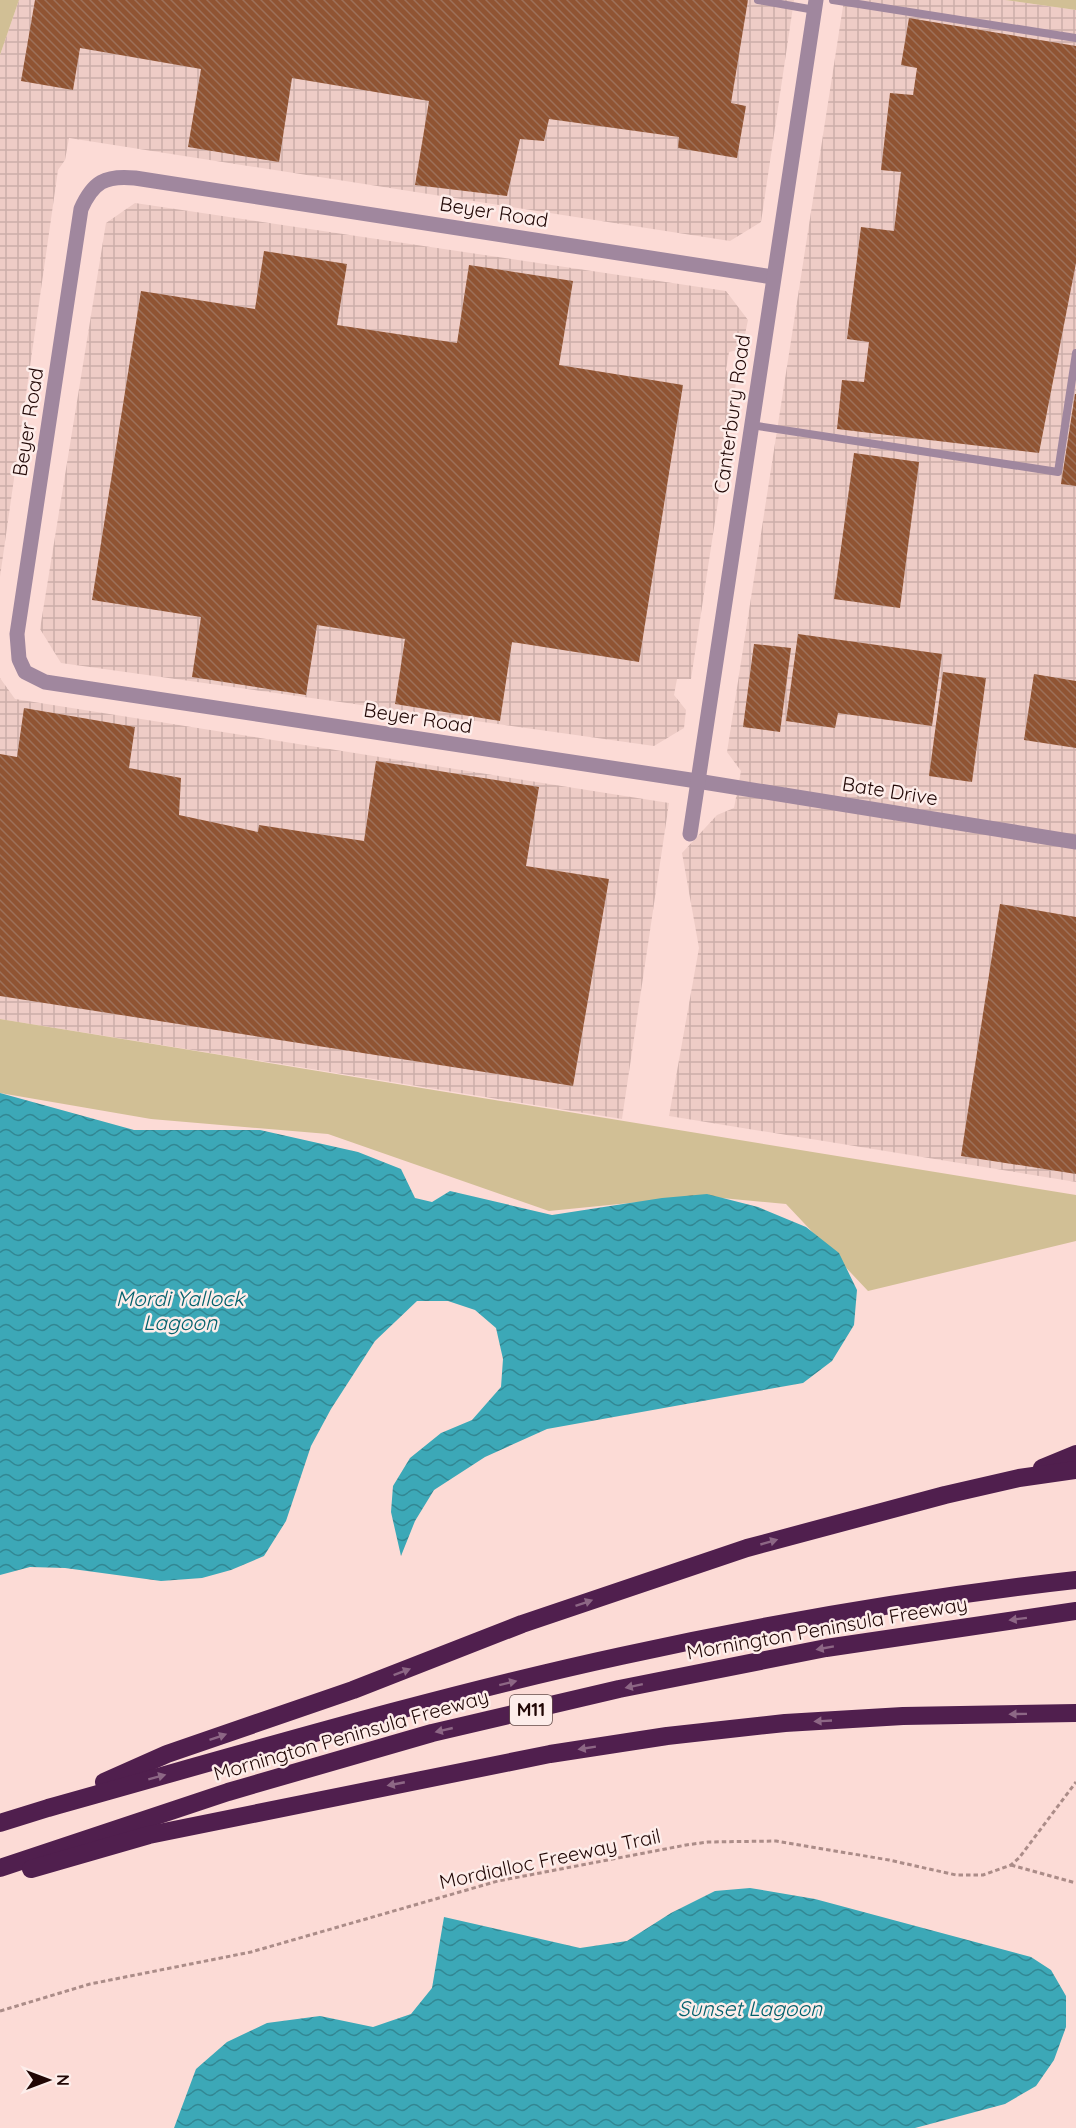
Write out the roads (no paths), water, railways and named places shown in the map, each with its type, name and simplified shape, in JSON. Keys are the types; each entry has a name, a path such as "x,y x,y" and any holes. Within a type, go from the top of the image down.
{"highway":[{"path":"1018,1478 1076,1454"},
{"path":"48,1808 167,1754 353,1690 522,1624 646,1581 747,1548 861,1516 1018,1478 1076,1470"},
{"name":"Mornington Peninsula Freeway","path":"0,1823 419,1705 622,1656 802,1621 1008,1588 1076,1580"},
{"name":"Mornington Peninsula Freeway","path":"0,1868 228,1792 432,1733 619,1689 826,1648 996,1621 1076,1611"},
{"path":"0,1878 149,1835 405,1782 620,1743 785,1723 903,1716 1076,1713"}],"street":[{"name":"Canterbury Road","path":"690,834 815,5"},
{"name":"Beyer Road","path":"698,781 45,682 25,672 19,659 16,634 81,209 87,195 103,181 120,176 135,178 773,277"},
{"name":"Bate Drive","path":"698,781 1076,842"}],"lane":[{"path":"758,0 815,5"},
{"path":"833,0 1076,38"},
{"path":"752,425 1058,472 1076,353"}],"water":[{"name":"Mordi Yallock Lagoon","path":"0,1093 134,1130 260,1130 358,1152 401,1169 415,1198 432,1202 450,1191 552,1215 662,1198 707,1194 758,1207 806,1227 839,1253 857,1290 854,1325 832,1361 803,1383 547,1429 485,1457 434,1490 415,1521 401,1556 391,1512 393,1486 410,1458 441,1433 472,1420 501,1387 503,1359 496,1328 475,1310 448,1301 417,1301 375,1341 331,1409 311,1446 286,1521 264,1556 231,1570 202,1578 161,1581 65,1568 30,1567 0,1575"},
{"name":"Sunset Lagoon","path":"750,1888 815,1899 1031,1957 1051,1970 1066,1996 1066,2027 1054,2060 1036,2086 1005,2104 915,2128 174,2128 196,2069 227,2042 267,2023 320,2016 373,2027 411,2014 432,1988 444,1917 580,1948 627,1941 671,1913 715,1891"}]}
